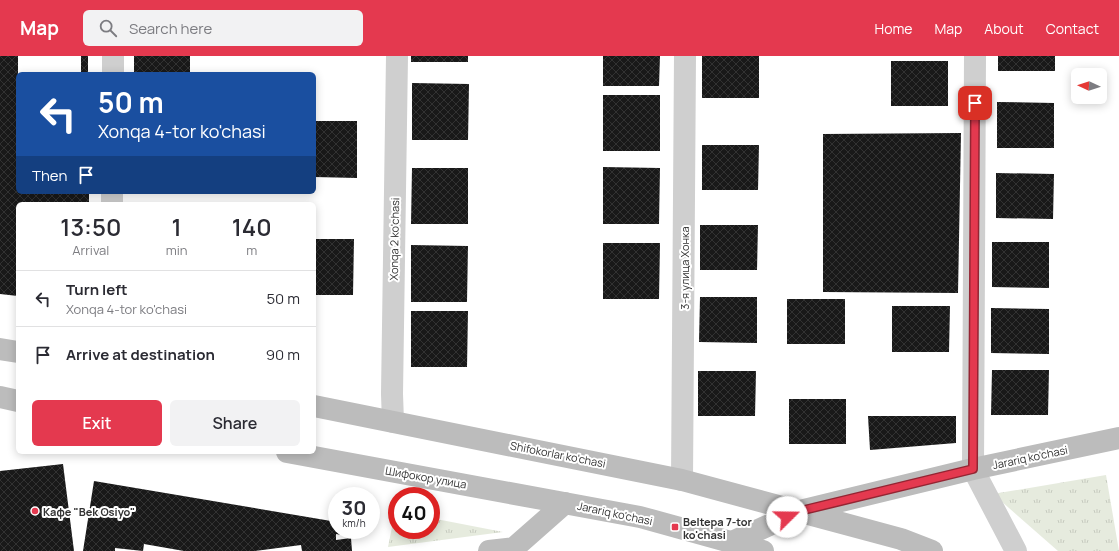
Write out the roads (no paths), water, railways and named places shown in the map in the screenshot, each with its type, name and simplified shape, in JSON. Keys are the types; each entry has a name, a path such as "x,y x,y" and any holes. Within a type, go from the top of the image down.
{"main road":[{"path":"0,349 16,352"},
{"path":"0,397 16,401"},
{"name":"Shifokorlar ko'chasi","path":"316,406 682,480 800,511"},
{"name":"Jarariq ko'chasi","path":"732,542 800,511 973,469 1119,438"},
{"name":"Шифокор улица","path":"299,454 565,503"},
{"name":"Jarariq ko'chasi","path":"489,551 514,548 565,503 640,517 763,551"},
{"path":"800,511 901,539 932,551"}],"street":[{"path":"113,56 113,72"},
{"name":"Xonqa 2 ko'chasi","path":"394,422 392,394 396,56"},
{"name":"3-я улица Хонка","path":"682,480 685,56"},
{"path":"975,56 973,469 1016,551"}],"place":[{"name":"Кафе \"Bek Osiyo\"","path":"35,511"},
{"name":"Beltepa 7-tor ko'chasi","path":"675,527"}]}
